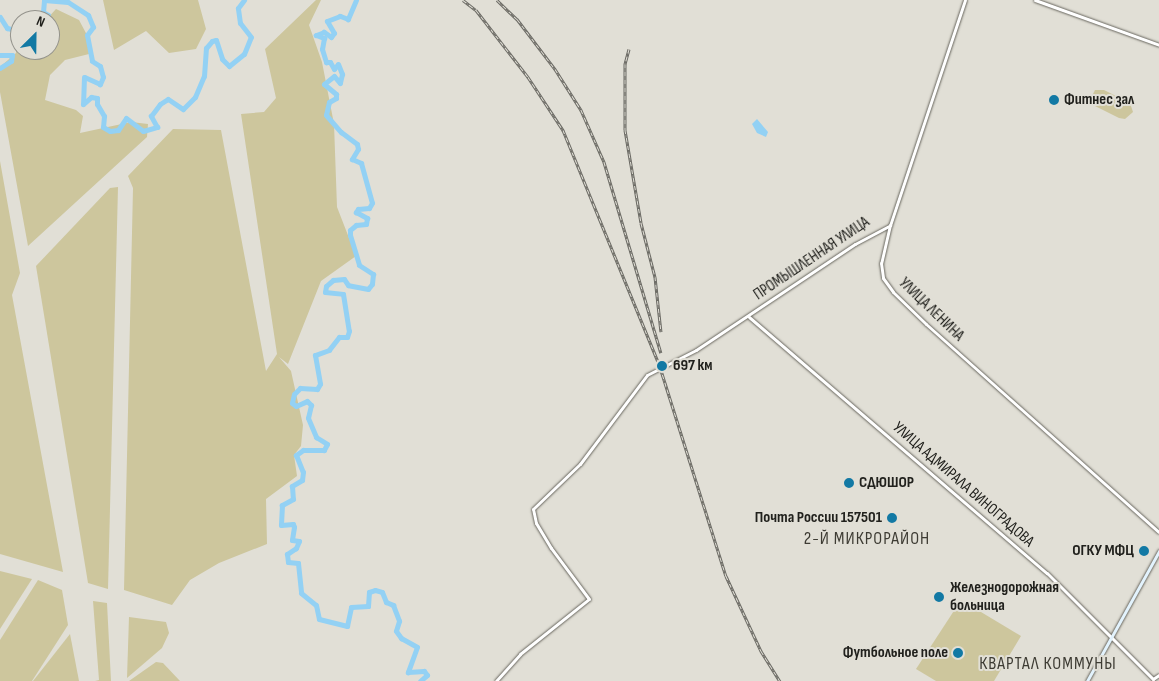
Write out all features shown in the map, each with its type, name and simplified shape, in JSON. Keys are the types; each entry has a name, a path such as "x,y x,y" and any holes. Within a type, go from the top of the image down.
{"main road":[{"path":"1087,681 1159,551"}],"street":[{"name":"УЛИЦА ЛЕНИНА","path":"965,0 890,225 881,263 883,278 892,292 1159,532"},
{"path":"1035,0 1159,45"},
{"name":"ПРОМЫШЛЕННАЯ УЛИЦА","path":"496,681 520,654 589,600 551,548 536,523 533,509 580,464 647,374 670,364 749,317 855,244 890,225"},
{"name":"УЛИЦА АДМИРАЛА ВИНОГРАДОВА","path":"749,317 1047,573 1153,679 1159,676"}],"shaded area":[{"path":"103,0 198,0 206,29 196,49 169,53 146,31 114,50"},
{"path":"316,0 321,0 309,25 322,62 334,124 337,207 356,256 321,281 288,364 279,357 291,371 303,425 301,446 294,455 297,476 266,499 267,544 219,563 190,580 172,605 124,590 133,188 128,176 173,129 221,130 266,371 277,354 241,114 264,112 276,98 265,49"},
{"path":"60,11 79,20 87,35 89,54 65,60 50,75 45,100 76,110 83,116 80,133 131,122 148,124 147,137 28,246 0,92 0,67 10,58 10,60 60,60"},
{"path":"1095,90 1104,90 1130,103 1133,112 1125,119 1095,106 1091,98"},
{"path":"0,161 20,273 12,295 63,572 0,554"},
{"path":"118,187 108,589 88,583 36,266 110,188"},
{"path":"0,571 32,579 0,629"},
{"path":"38,580 62,590 68,625 32,681 0,681 0,640"},
{"path":"961,600 1021,636 994,681 936,681 916,669"},
{"path":"93,601 107,603 111,681 95,681 99,680"},
{"path":"129,617 166,622 169,633 162,648 127,678"},
{"path":"70,634 79,681 33,681"},
{"path":"156,662 163,663 180,681 129,681"}],"water":[{"path":"757,119 768,132 766,137 757,133 752,124"}],"waterway":[{"path":"43,10 44,0 68,2 88,15 93,27 87,35 92,61 100,66 103,77 100,84 84,77 83,104 91,97 97,98 97,104 104,116 103,127 110,131 118,130 126,118 143,131 157,127 151,116 160,104 168,99 183,109 195,97 204,76 206,48 212,41 216,40 222,59 229,66 244,54 251,37 240,23 238,8 244,0"},
{"path":"356,0 348,19 340,16 327,21 334,33 331,37 324,32 316,35 324,38 322,49 326,62 330,62 334,69 338,64 342,74 340,83 334,76 324,84 336,94 336,98 329,102 326,115 341,132 357,144 358,149 352,159 361,163 372,203 369,208 358,209 356,212 367,218 366,224 356,225 350,230 359,265 373,274 372,284 368,289 348,285 344,279 333,280 326,286 325,292 343,294 349,331 347,337 339,337 329,350 315,355 320,384 317,389 300,388 294,394 292,403 296,406 307,401 311,405 308,418 316,437 327,444 324,450 303,450 296,455 303,472 302,480 292,486 293,499 282,505 281,525 293,524 292,540 299,541 296,548 287,554 288,562 298,563 301,593 316,605 319,619 347,626 351,607 368,606 369,592 375,590 382,592 386,602 393,605 399,621 396,631 401,638 417,647 408,672 424,671 427,675 420,681"},
{"path":"0,17 7,28 10,29"},
{"path":"0,55 12,55 11,61 0,68"}],"railway":[{"path":"463,0 476,10 528,77 563,130 660,367 726,576 761,651 780,681"},
{"path":"497,0 517,19 555,69 581,110 604,162 661,353"},
{"path":"629,49 625,64 625,130 641,223 655,277 661,332"}],"place":[{"name":"Фитнес зал","path":"1054,100"},
{"name":"697 км","path":"662,366"},
{"name":"СДЮШОР","path":"849,483"},
{"name":"Почта России 157501","path":"892,518"},
{"name":"ОГКУ МФЦ","path":"1144,551"},
{"name":"Железнодорожная больница","path":"939,597"},
{"name":"Футбольное поле","path":"958,653"}],"district":[{"name":"2-Й МИКРОРАЙОН","path":"867,539"},
{"name":"КВАРТАЛ КОММУНЫ","path":"1048,664"}]}
